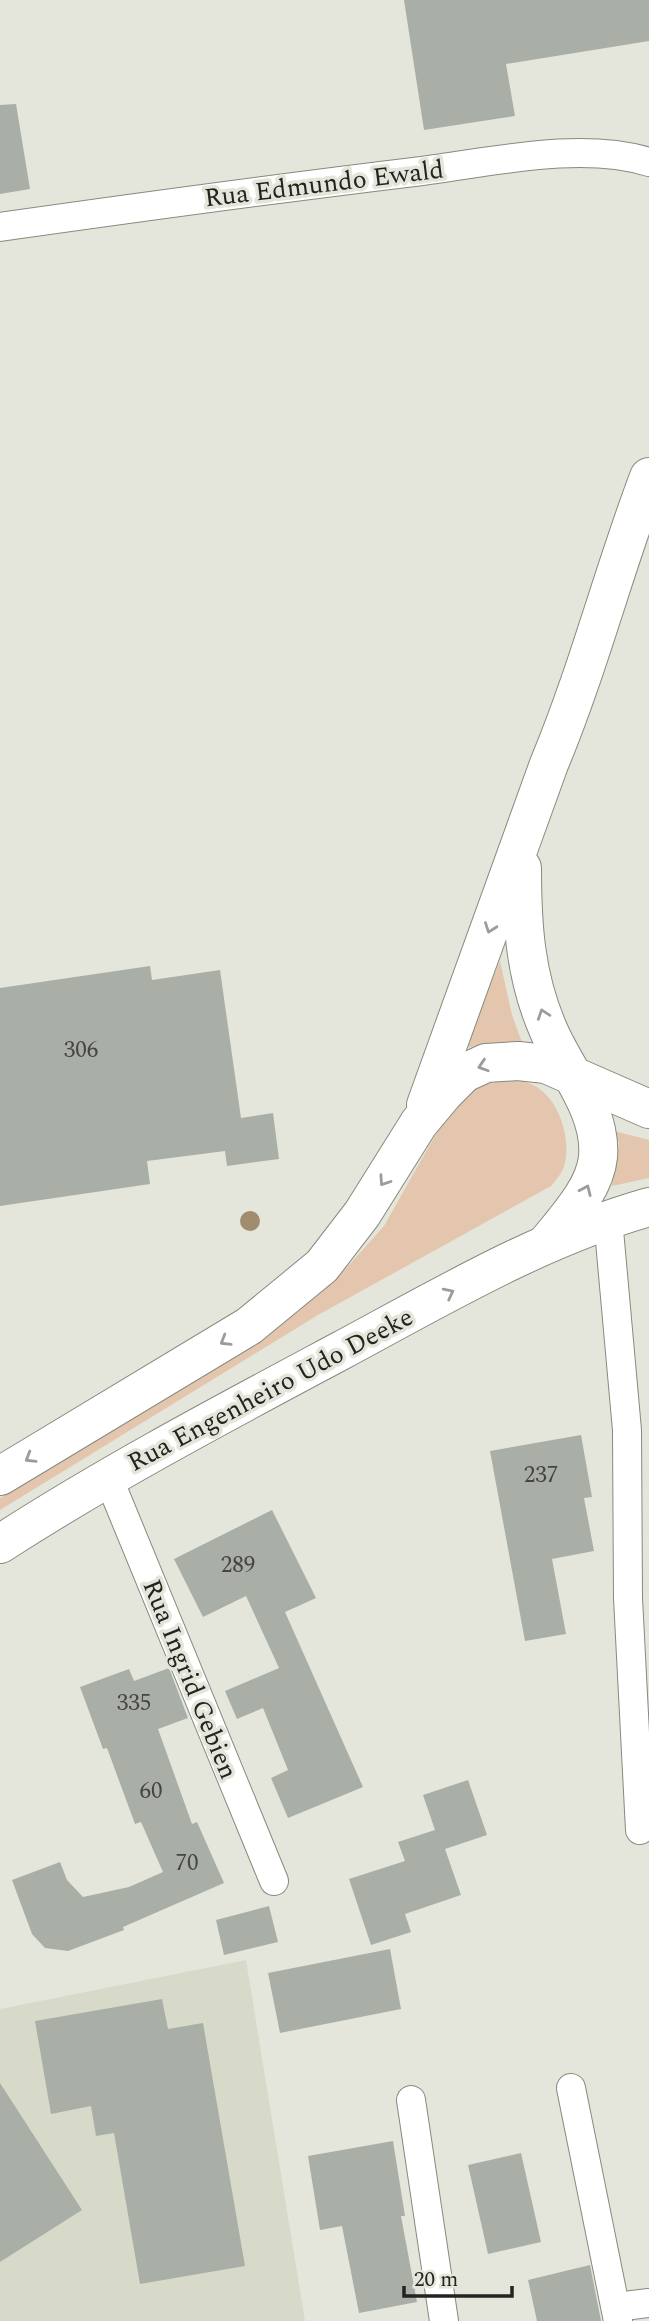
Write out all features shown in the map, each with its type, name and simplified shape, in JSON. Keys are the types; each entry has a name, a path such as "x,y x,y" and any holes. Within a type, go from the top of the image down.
{"main road":[{"path":"419,1123 565,726 649,477"},
{"path":"522,841 522,925 531,980 548,1030 573,1075 595,1124 598,1158 584,1196 546,1244"},
{"path":"0,1476 249,1326 322,1266 362,1214 419,1123 464,1073 486,1063 518,1061 545,1064 649,1109"},
{"name":"Rua Engenheiro Udo Deeke","path":"0,1544 108,1477 441,1297 546,1244 608,1219 649,1207"}],"street":[{"name":"Rua Edmundo Ewald","path":"0,227 247,192 570,152 632,157 649,162"},
{"path":"608,1219 627,1430 628,1598 640,1830"},
{"name":"Rua Ingrid Gebien","path":"108,1477 274,1881"},
{"path":"571,2088 617,2314 649,2303"},
{"path":"411,2100 444,2321"}],"shaded area":[{"path":"500,961 512,1015 524,1048 488,1044 465,1048"},
{"path":"506,1078 530,1084 542,1091 561,1118 566,1141 565,1163 551,1186 318,1315 0,1510 0,1498 307,1304 350,1264 384,1226 441,1125 477,1084"},
{"path":"614,1131 649,1140 649,1178 612,1186 619,1143"},
{"path":"246,1960 305,2321 0,2321 0,2009"}],"building":[{"path":"404,0 649,0 649,41 506,64 515,116 424,130"},
{"path":"16,104 30,189 0,194 0,105"},
{"path":"150,966 152,980 220,970 241,1118 273,1113 279,1159 227,1166 225,1151 147,1161 150,1184 0,1206 0,988"},
{"path":"581,1435 592,1497 584,1498 594,1551 552,1559 566,1634 525,1641 490,1451"},
{"path":"272,1510 316,1598 285,1612 363,1787 288,1818 271,1778 288,1770 263,1708 237,1719 225,1691 279,1668 246,1596 203,1617 174,1559"},
{"path":"169,1668 188,1718 158,1729 192,1824 197,1822 224,1883 123,1927 124,1930 68,1951 45,1948 32,1934 12,1880 60,1862 67,1880 83,1897 129,1887 163,1872 141,1822 135,1824 107,1748 103,1749 80,1687 129,1669 134,1681"},
{"path":"468,1780 487,1835 445,1849 461,1895 405,1914 411,1932 371,1945 349,1879 405,1861 398,1842 435,1830 423,1795"},
{"path":"269,1906 278,1942 224,1955 216,1920"},
{"path":"390,1949 401,2009 280,2033 268,1973"},
{"path":"162,1999 168,2029 203,2023 245,2266 140,2284 114,2133 96,2136 91,2106 51,2114 35,2021"},
{"path":"0,2083 82,2210 0,2262"},
{"path":"393,2141 405,2216 401,2216 417,2302 359,2313 342,2226 320,2230 308,2156"},
{"path":"521,2153 541,2242 488,2254 468,2165"},
{"path":"590,2265 601,2321 537,2321 528,2280"}]}
